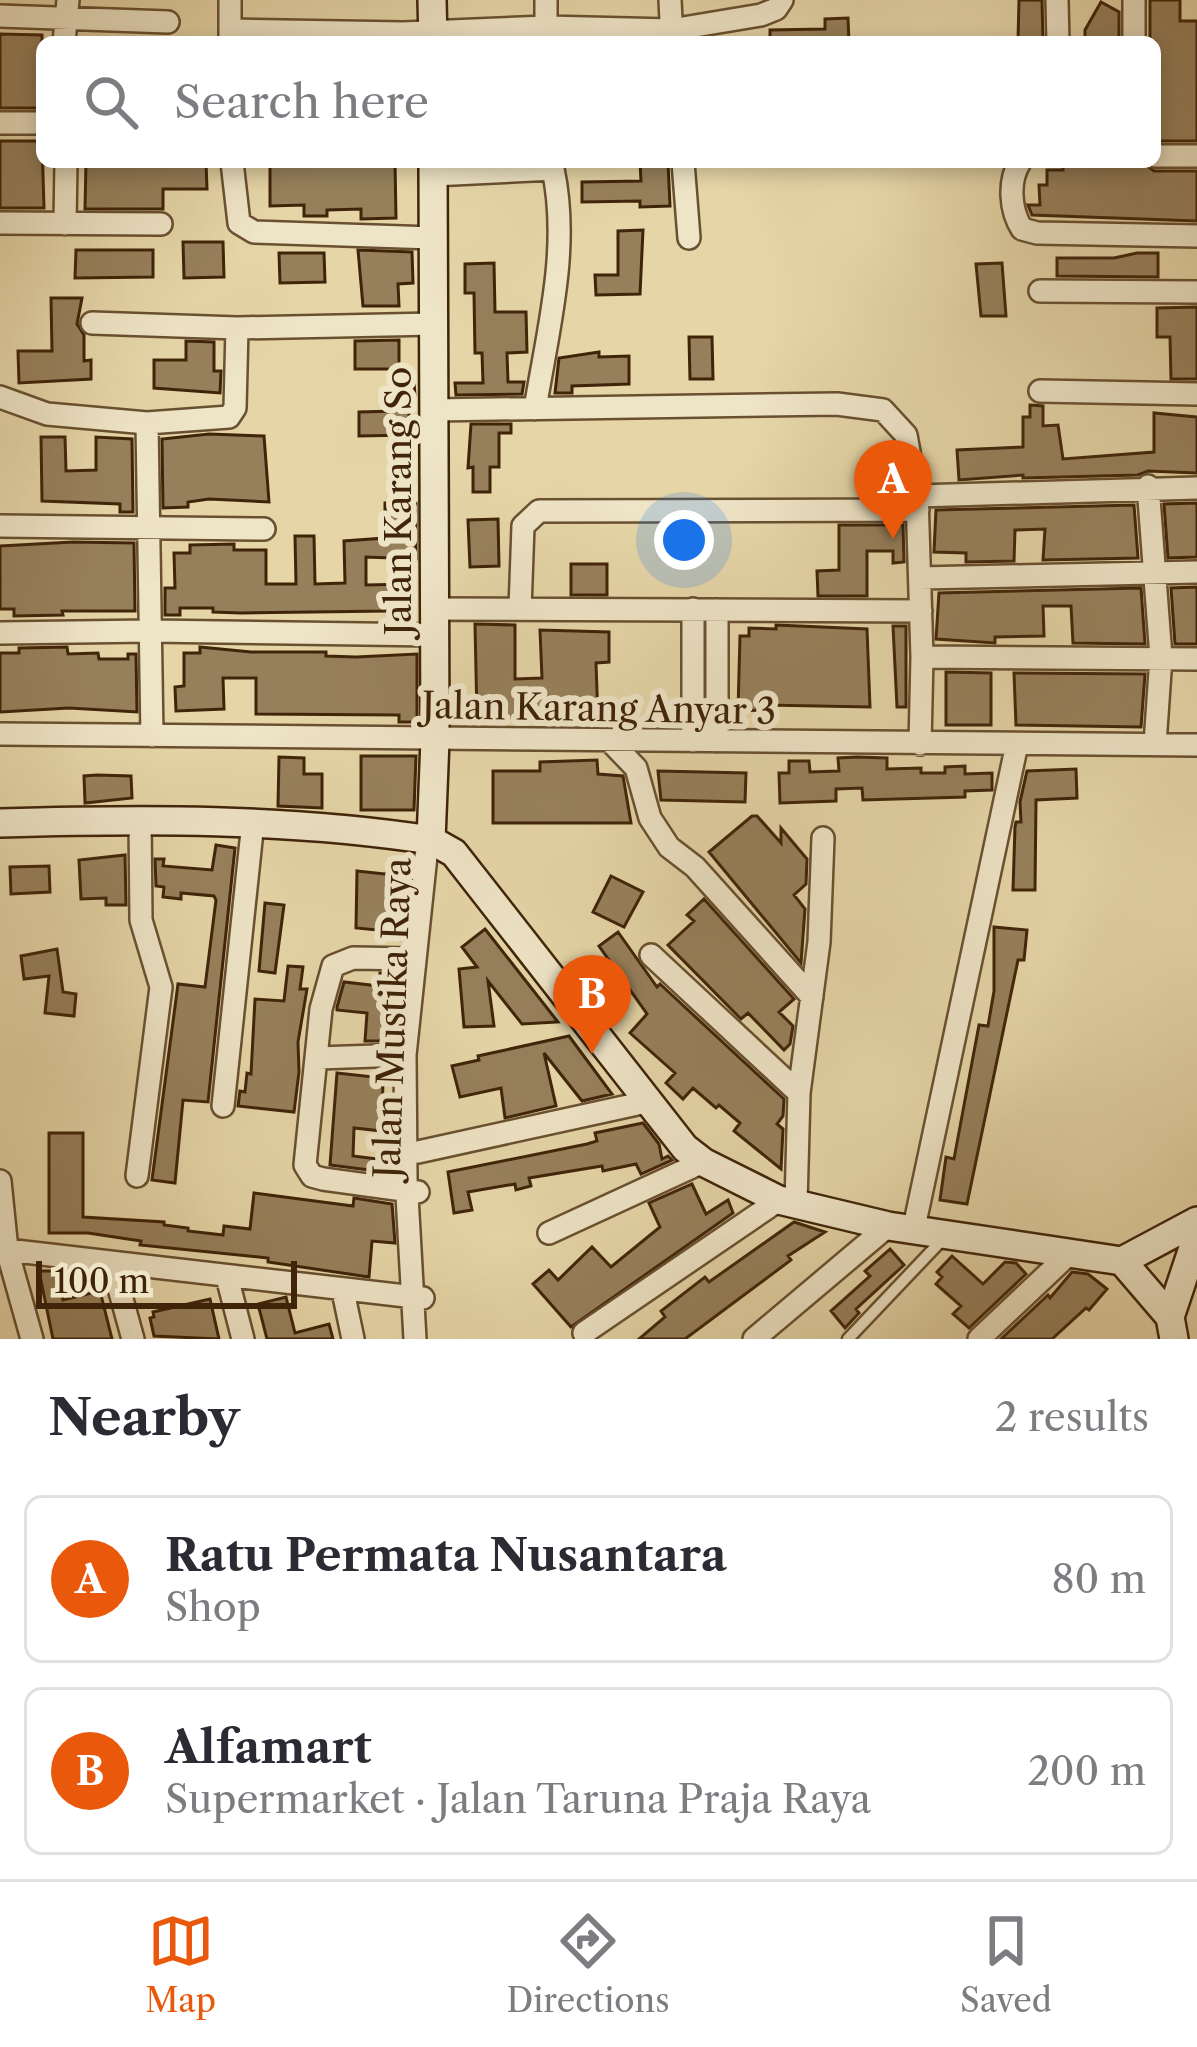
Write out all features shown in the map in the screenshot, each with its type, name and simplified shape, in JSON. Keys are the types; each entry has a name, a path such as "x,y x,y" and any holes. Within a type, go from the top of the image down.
{"street":[{"path":"230,0 230,36"},
{"path":"432,0 433,36"},
{"path":"546,27 547,0"},
{"path":"670,0 672,36"},
{"path":"444,36 546,27 672,36 760,15 776,9 782,0"},
{"path":"1057,0 1058,36"},
{"path":"1134,0 1134,36"},
{"path":"0,16 63,8 168,22"},
{"path":"0,123 36,123"},
{"path":"1161,156 1197,156"},
{"path":"65,224 66,168"},
{"path":"233,168 239,223 254,232 433,238"},
{"name":"Jalan Karang So","path":"431,840 435,740 433,168"},
{"path":"536,409 558,274 560,168"},
{"path":"683,168 689,238"},
{"path":"1018,168 1013,215 1022,229 1197,236"},
{"path":"0,223 161,224"},
{"path":"1040,291 1197,292"},
{"path":"92,323 237,328 434,325"},
{"path":"0,397 47,414 147,423 229,417 235,408 237,328"},
{"path":"1040,391 1197,394"},
{"path":"434,410 837,404 883,410 906,435 917,503 920,744"},
{"path":"147,423 152,736"},
{"path":"1148,486 1161,657 1155,744"},
{"path":"520,609 523,526 539,511 917,503 1148,486 1197,488"},
{"path":"0,526 264,529"},
{"path":"920,578 1197,572"},
{"path":"0,634 435,622 520,609 921,611"},
{"path":"693,609 693,741"},
{"path":"717,610 717,741"},
{"path":"922,656 1197,659"},
{"name":"Jalan Karang Anyar 3","path":"0,734 1197,745"},
{"path":"611,742 636,768 650,818 669,847 695,867 812,997"},
{"path":"754,1339 901,1229 1017,744"},
{"path":"137,1175 161,987 141,920 140,819"},
{"path":"223,1106 253,822"},
{"path":"0,823 253,822 431,840 454,853 685,1148 704,1162 788,1202 901,1229 1122,1261 1197,1221"},
{"path":"788,1202 812,997 823,838"},
{"name":"Jalan Mustika Raya","path":"412,1152 405,1055 431,840"},
{"name":"Jalan Mustika Raya","path":"415,1339 412,1152 436,858 431,840"},
{"path":"651,955 799,1093"},
{"path":"412,1192 323,1179 312,1176 305,1166 325,985 332,966 353,958 415,959"},
{"path":"318,1058 405,1055"},
{"path":"412,1152 651,1102"},
{"path":"549,1233 704,1162"},
{"path":"0,1181 4,1247 32,1339"},
{"path":"584,1333 788,1202"},
{"path":"1172,1328 1197,1236"},
{"path":"4,1247 417,1298"},
{"path":"979,1339 1069,1254"},
{"path":"1122,1261 1172,1328"},
{"path":"112,1263 133,1339"},
{"path":"227,1277 243,1339"},
{"path":"343,1291 353,1339"},
{"name":"Jalan Mustika Raya","path":"417,1298 427,1339"}],"lane":[{"path":"848,1339 944,1238"}],"building":[{"path":"1019,0 1042,0 1043,36 1018,36"},
{"path":"1150,0 1180,0 1180,21 1197,21 1197,141 1161,141 1161,36 1150,36"},
{"path":"1101,2 1119,12 1119,36 1085,36"},
{"path":"848,18 849,36 770,36 770,30 825,29 825,19"},
{"path":"0,34 42,35 36,36 36,108 0,108"},
{"path":"0,141 36,141 44,208 0,208"},
{"path":"86,168 206,168 207,189 163,189 163,209 85,209"},
{"path":"270,168 395,168 396,218 361,219 361,209 304,216 304,205 270,206"},
{"path":"640,168 668,168 670,206 640,207 640,201 582,202 582,182 641,181"},
{"path":"1047,170 1197,171 1197,221 1032,215 1028,205 1040,205 1039,185 1047,185"},
{"path":"643,230 640,294 596,295 595,275 618,275 618,231"},
{"path":"183,242 223,242 224,277 184,278"},
{"path":"76,250 153,250 153,277 75,278"},
{"path":"358,250 412,252 413,283 398,284 399,306 363,306"},
{"path":"279,253 324,253 325,282 280,283"},
{"path":"1158,253 1158,277 1057,276 1057,258"},
{"path":"494,263 495,312 526,312 527,352 507,353 508,382 524,382 522,394 456,395 455,383 483,383 482,353 475,353 474,293 465,293 465,264"},
{"path":"1002,263 1006,316 981,316 976,264"},
{"path":"51,298 82,298 77,324 84,335 84,361 91,360 91,379 19,383 18,351 52,351"},
{"path":"1197,307 1197,379 1171,379 1170,337 1157,337 1157,308"},
{"path":"689,337 712,337 713,379 690,379"},
{"path":"399,340 399,369 355,369 355,341"},
{"path":"186,341 214,342 220,393 154,388 154,360 186,360"},
{"path":"599,352 599,357 629,356 629,384 572,386 572,393 555,393 559,358"},
{"path":"395,382 414,382 415,396 409,396 409,435 359,436 359,412 396,411"},
{"path":"1030,405 1043,406 1043,426 1058,425 1063,459 1154,452 1154,413 1197,417 1197,473 959,480 957,450 1023,447 1023,417 1030,417"},
{"path":"471,424 511,424 511,433 499,433 499,467 490,467 490,492 473,492 473,467 468,468"},
{"path":"209,434 264,436 269,502 209,499 188,502 188,507 163,508 162,439"},
{"path":"41,437 65,437 66,471 96,470 96,437 132,439 133,512 120,512 120,504 42,501"},
{"path":"385,503 416,503 416,559 366,557 366,585 411,584 411,599 388,601 388,611 241,613 180,608 180,615 165,615 165,588 175,588 174,553 190,553 190,545 234,544 234,550 266,550 266,584 296,584 295,536 314,536 315,584 345,583 344,541 385,538"},
{"path":"1197,503 1197,557 1168,558 1164,504"},
{"path":"1134,505 1138,558 1043,560 1045,529 1015,530 1014,561 966,562 966,553 934,552 936,510"},
{"path":"498,519 499,566 470,567 468,520"},
{"path":"839,525 903,525 904,562 893,563 893,551 867,551 867,596 818,596 817,571 839,570"},
{"path":"134,543 135,611 14,616 14,609 0,609 0,546"},
{"path":"571,564 607,564 607,595 571,595"},
{"path":"1197,587 1197,644 1175,644 1171,588"},
{"path":"1141,588 1145,644 1073,643 1071,606 1043,606 1044,636 995,637 995,643 936,639 939,593"},
{"path":"475,624 515,625 515,679 542,678 540,630 609,632 609,662 596,663 598,719 477,718"},
{"path":"776,625 867,629 870,707 765,705 766,710 738,711 740,636 749,636 749,628 776,629"},
{"path":"893,626 906,626 906,707 897,707"},
{"path":"67,647 68,654 98,653 99,659 128,659 128,654 136,654 137,712 69,708 0,712 0,653"},
{"path":"200,647 356,657 417,654 417,722 399,722 399,715 256,714 256,678 223,678 224,709 176,711 175,687 184,686 184,653 200,653"},
{"path":"946,672 991,673 991,725 946,725"},
{"path":"1014,673 1145,674 1141,727 1016,725"},
{"path":"361,756 416,756 414,810 361,810"},
{"path":"279,757 304,758 304,774 322,774 322,808 278,806"},
{"path":"838,758 887,758 887,769 921,768 921,773 945,773 945,767 965,766 965,774 992,773 992,790 965,791 965,797 863,800 862,788 836,789 836,801 780,803 779,773 789,773 789,761 809,761 810,772 839,771"},
{"path":"597,760 598,774 623,776 631,823 493,823 493,771 540,771 540,762"},
{"path":"1076,769 1077,798 1036,800 1035,890 1013,890 1015,827 1021,822 1027,771"},
{"path":"658,771 746,773 745,802 661,800"},
{"path":"84,776 131,776 132,798 85,803"},
{"path":"752,816 781,843 781,828 807,859 806,884 794,895 805,909 801,963 709,852"},
{"path":"216,845 235,848 208,1102 183,1100 175,1183 152,1180 178,984 205,987 216,900 181,893 181,899 163,897 164,887 156,886 155,859 164,859 163,866 212,870"},
{"path":"125,855 126,905 106,905 106,898 81,899 79,860"},
{"path":"49,866 50,892 11,894 10,867"},
{"path":"357,871 404,876 402,940 377,937 378,930 356,928"},
{"path":"611,876 643,892 624,927 593,912"},
{"path":"704,899 794,999 779,1012 793,1026 784,1050 748,1013 741,1019 668,945 694,921 687,915"},
{"path":"265,903 284,905 275,973 259,971"},
{"path":"994,927 1027,930 967,1204 940,1200 946,1157 954,1159 979,1025 988,1026 994,991"},
{"path":"485,929 558,1022 522,1024 488,981 494,1026 464,1027 459,969 477,967 462,947"},
{"path":"618,932 657,987 660,984 784,1099 783,1116 777,1124 783,1129 781,1169 734,1131 740,1123 719,1105 716,1108 693,1088 683,1099 666,1083 675,1073 630,1033 647,1014 599,946"},
{"path":"57,949 63,992 76,994 74,1016 45,1013 49,976 24,979 21,956"},
{"path":"288,966 303,967 300,989 307,989 294,1112 238,1106 247,1073 251,1074 255,999 284,1001"},
{"path":"380,973 398,974 394,1020 387,1020 385,1041 365,1041 367,1013 337,1007 344,982 379,986"},
{"path":"569,1036 612,1094 582,1101 544,1053 556,1106 505,1118 501,1088 460,1097 452,1066"},
{"path":"337,1073 383,1078 382,1131 354,1128 353,1156 386,1160 385,1172 330,1165"},
{"path":"643,1123 659,1144 662,1159 672,1160 641,1174 636,1164 603,1171 602,1166 529,1178 531,1186 516,1190 515,1184 468,1192 472,1210 454,1213 448,1172 587,1144 597,1141 595,1133"},
{"path":"49,1133 83,1133 83,1217 164,1222 188,1231 223,1235 224,1226 250,1229 254,1193 353,1206 354,1198 392,1204 395,1243 372,1241 369,1277 268,1262 268,1258 140,1245 141,1241 88,1233 49,1233"},
{"path":"692,1184 706,1214 728,1200 733,1213 571,1327 533,1284 549,1270 558,1280 592,1247 611,1267 660,1227 649,1203"},
{"path":"794,1222 825,1232 685,1339 639,1339 665,1317 661,1311 705,1277 709,1282"},
{"path":"890,1249 904,1265 856,1309 859,1313 845,1328 831,1311 870,1276 865,1271"},
{"path":"952,1256 983,1284 1005,1262 1016,1263 1026,1274 969,1328 953,1314 961,1306 936,1284 942,1277 937,1272"},
{"path":"39,1271 57,1271 63,1300 100,1291 112,1339 53,1339"},
{"path":"1072,1272 1088,1274 1107,1289 1089,1310 1052,1339 1001,1339 1048,1295 1050,1298"},
{"path":"286,1297 295,1333 329,1324 333,1339 267,1339 258,1304"},
{"path":"210,1299 219,1339 154,1336 153,1312"}],"place":[{"name":"Ratu Permata Nusantara","path":"893,539"},
{"name":"Alfamart","path":"592,1054"}]}
